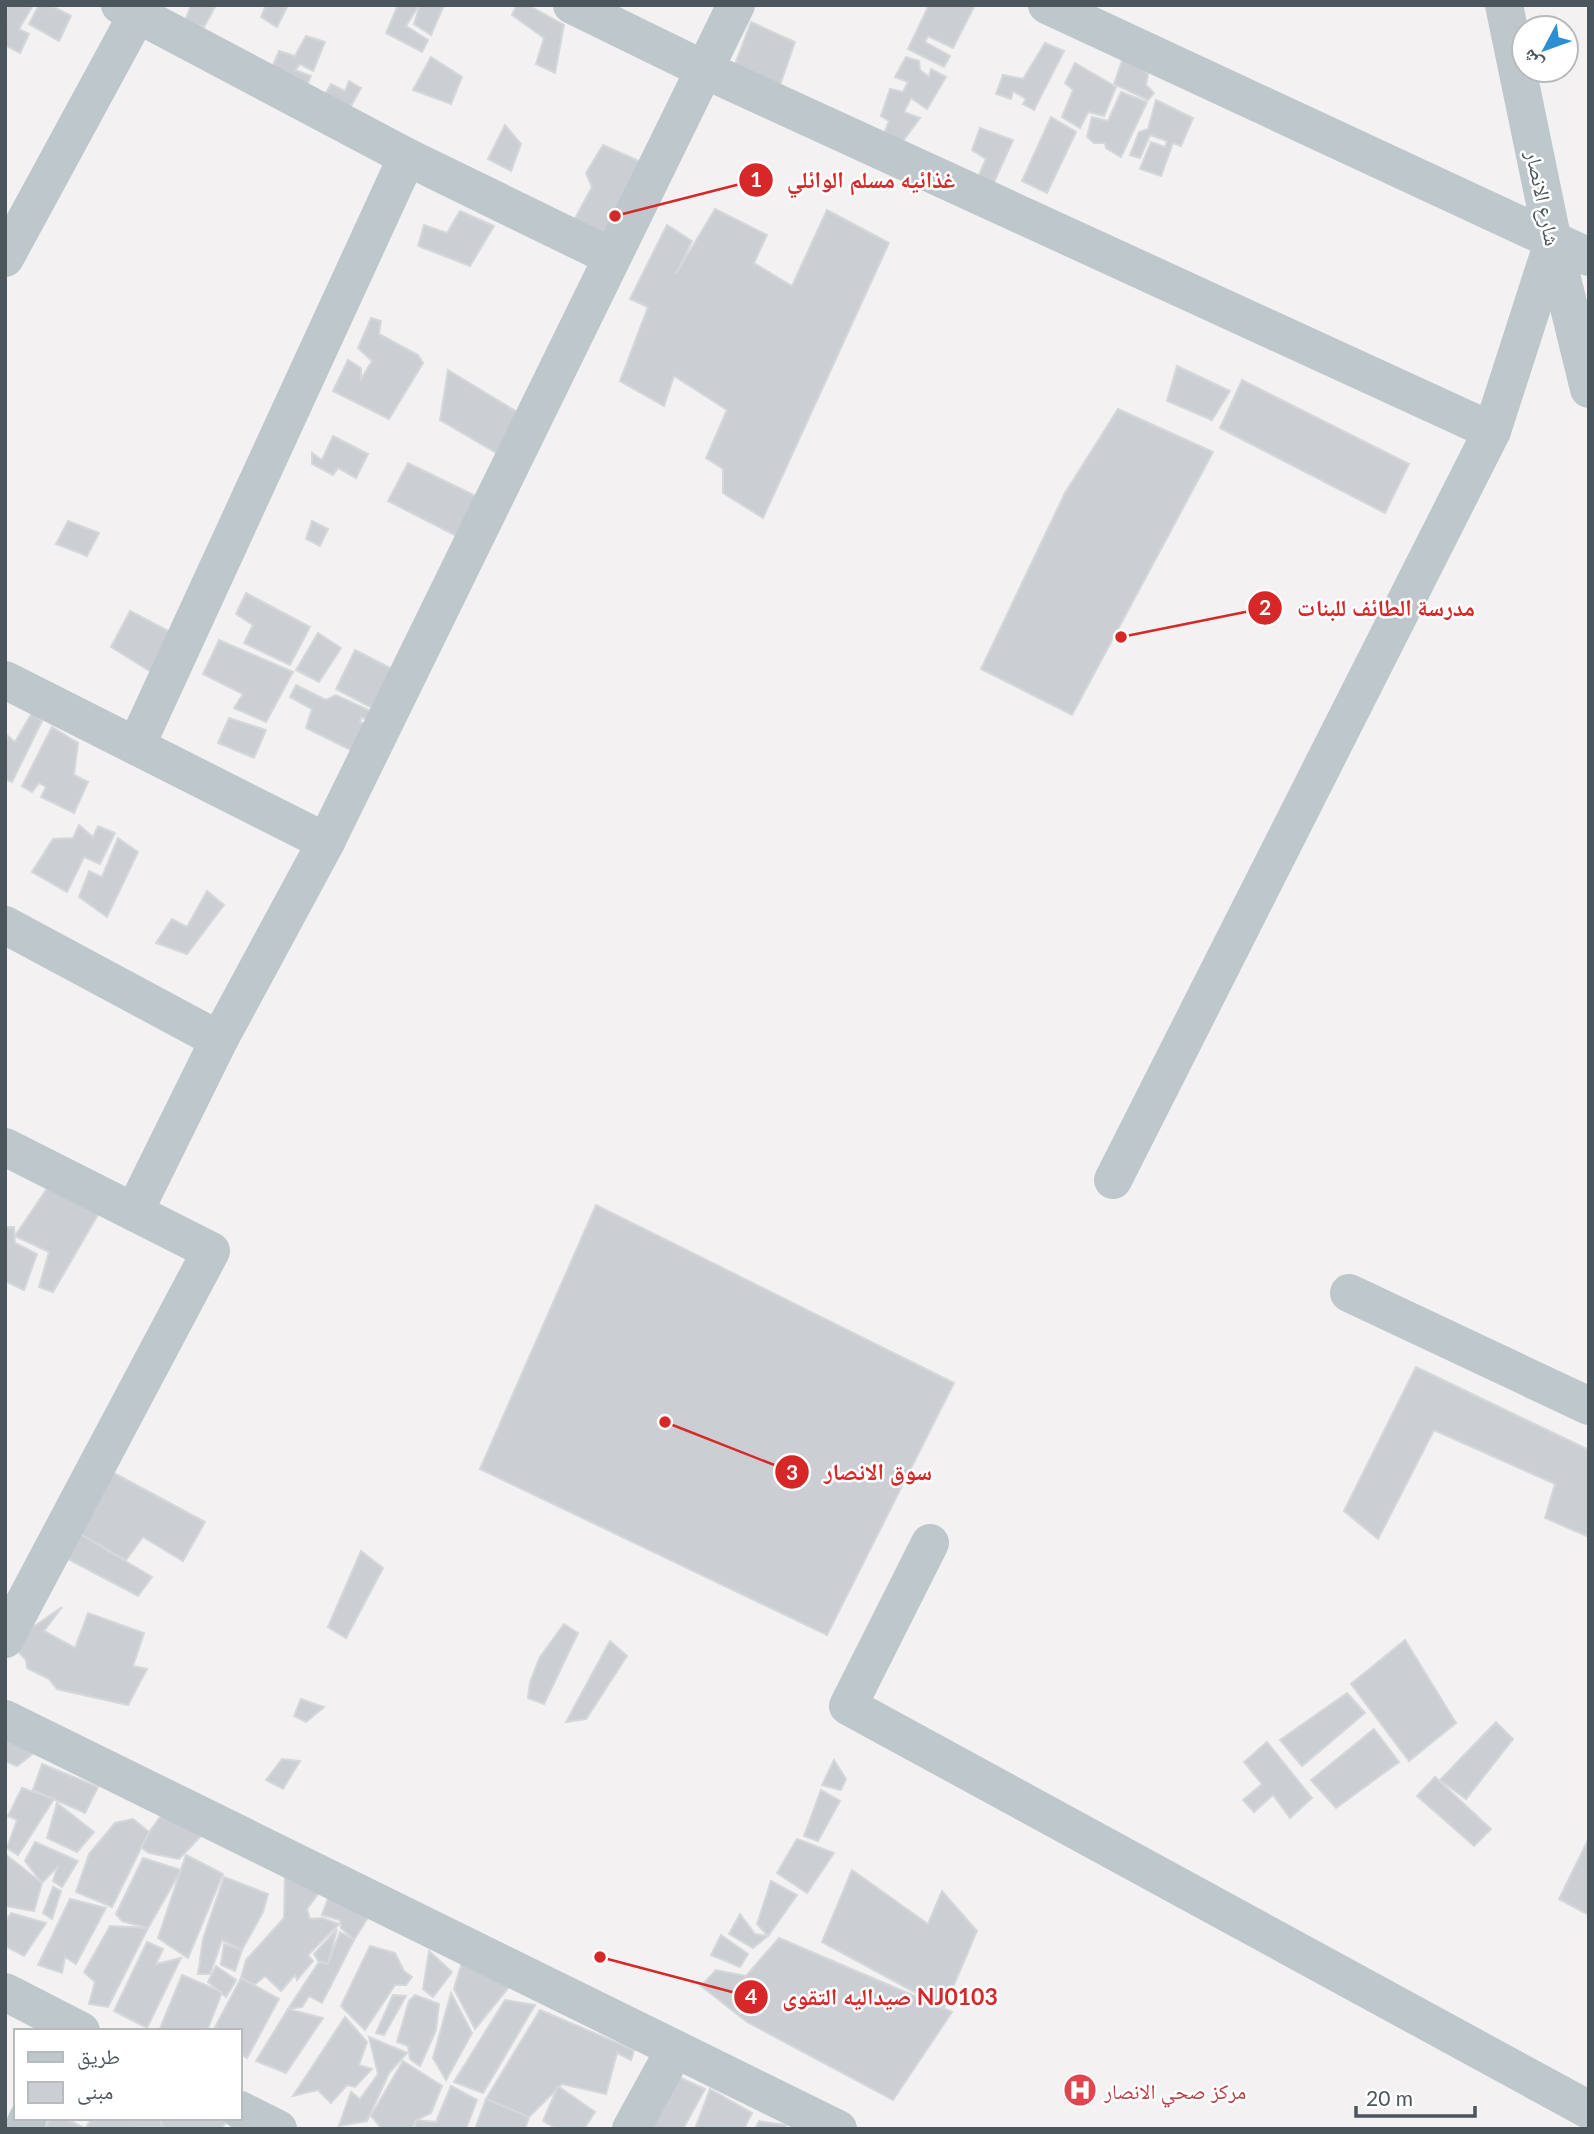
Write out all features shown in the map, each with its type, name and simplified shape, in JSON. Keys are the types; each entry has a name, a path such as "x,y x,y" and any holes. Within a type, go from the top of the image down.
{"street":[{"path":"572,5 703,69 1492,430"},
{"path":"134,1212 219,1040 327,842 736,5"},
{"path":"1046,5 1589,257"},
{"name":"شارع الانصار","path":"1503,5 1553,242 1589,389"},
{"path":"5,258 129,10 407,157 612,257"},
{"path":"136,746 407,157"},
{"path":"1113,1180 1492,430 1553,242"},
{"path":"5,680 327,842"},
{"path":"5,925 219,1040"},
{"path":"5,1147 211,1251 5,1639"},
{"path":"1349,1293 1589,1406"},
{"path":"930,1543 848,1706 1589,2110"},
{"path":"5,1719 838,2129"},
{"path":"5,1992 74,2029"},
{"path":"631,2129 675,2049"},
{"path":"242,2111 278,2129"},
{"path":"1586,2129 1589,2124"}],"building":[{"path":"7,5 33,5 19,29 29,34 20,53 5,45"},
{"path":"39,5 50,5 71,16 59,41 29,24"},
{"path":"191,5 216,5 204,27 185,21"},
{"path":"266,5 288,5 277,27 261,17"},
{"path":"398,5 419,5 406,26 428,40 422,52 386,33"},
{"path":"420,5 444,5 431,35 414,24"},
{"path":"517,5 528,5 564,25 555,73 536,64 544,38 512,15"},
{"path":"929,5 975,5 953,48 928,36 925,42 950,56 944,67 908,49"},
{"path":"751,22 795,42 779,88 734,67"},
{"path":"306,36 325,42 313,71 300,64 295,70 311,76 302,96 267,79 279,51 295,56"},
{"path":"1045,43 1064,51 1034,110 1023,104 1026,99 1013,91 1011,99 996,94 1003,75 1023,79"},
{"path":"1124,55 1148,74 1146,85 1154,93 1148,100 1114,84"},
{"path":"431,57 462,77 451,104 413,90"},
{"path":"906,57 919,61 920,70 929,77 931,69 946,77 927,109 911,98 904,112 920,118 900,145 882,139 889,121 881,116 890,89 903,92 908,82 895,77"},
{"path":"1075,63 1116,87 1104,116 1088,112 1080,128 1062,117 1073,90 1065,83"},
{"path":"349,81 361,88 346,115 320,103 331,84 345,91"},
{"path":"1121,92 1147,102 1121,157 1106,148 1105,143 1094,143 1087,137 1092,117 1108,121"},
{"path":"1156,100 1193,118 1181,146 1173,143 1161,176 1140,169 1151,142 1165,147 1167,141 1150,135 1140,158 1130,155 1139,132 1148,129"},
{"path":"1051,117 1076,132 1047,193 1022,181"},
{"path":"505,125 521,144 511,171 488,159"},
{"path":"980,128 1013,140 990,191 975,184 986,159 972,150"},
{"path":"603,145 648,165 608,244 572,224 592,187 586,173"},
{"path":"715,209 767,235 754,263 792,286 827,210 889,243 763,518 723,493 723,469 706,458 727,410 674,376 664,406 620,381 648,307 630,299 667,225 692,241 676,274"},
{"path":"460,211 494,226 470,266 418,246 424,225 447,233"},
{"path":"371,318 381,321 379,334 418,355 423,363 389,419 333,391 348,360 361,368 361,379 372,361 358,348"},
{"path":"1177,366 1230,391 1212,420 1167,401"},
{"path":"448,370 532,421 512,462 440,420"},
{"path":"1242,380 1409,464 1385,513 1220,428"},
{"path":"1118,409 1213,452 1072,715 981,669 1065,493"},
{"path":"333,436 368,454 356,478 338,468 333,475 312,464 312,453 322,460"},
{"path":"408,463 492,504 472,544 388,501"},
{"path":"68,521 99,533 87,556 56,544"},
{"path":"312,521 328,529 320,546 306,539"},
{"path":"246,593 310,627 290,665 244,643 253,625 236,614"},
{"path":"130,611 174,634 153,673 111,647"},
{"path":"318,633 341,648 319,682 296,670"},
{"path":"219,640 293,672 266,722 234,708 243,694 203,674"},
{"path":"355,650 394,670 374,709 336,689"},
{"path":"296,685 326,700 336,695 377,714 374,723 361,717 360,722 373,728 363,756 306,728 312,709 290,697"},
{"path":"32,713 42,721 12,782 5,779 5,742 8,736 15,742"},
{"path":"229,718 266,730 254,758 218,743"},
{"path":"52,727 78,743 74,775 88,782 74,813 41,797 46,787 39,783 32,792 22,786"},
{"path":"79,825 93,837 98,826 115,833 100,864 84,857 67,892 32,872 53,839 73,838"},
{"path":"118,838 138,852 107,917 79,897 89,871 102,877"},
{"path":"207,891 224,905 187,954 156,943 172,919 187,927"},
{"path":"52,1181 102,1208 53,1292 39,1287 49,1252 15,1236"},
{"path":"596,1205 954,1383 827,1635 480,1469"},
{"path":"5,1227 14,1227 15,1243 37,1254 24,1290 5,1281"},
{"path":"1416,1367 1589,1450 1589,1537 1545,1518 1555,1484 1434,1430 1378,1539 1344,1511"},
{"path":"110,1471 205,1522 183,1561 143,1537 126,1560 75,1531"},
{"path":"75,1531 152,1577 138,1596 66,1558"},
{"path":"361,1551 383,1568 346,1638 328,1627"},
{"path":"62,1607 44,1631 75,1648 88,1613 144,1633 133,1666 147,1669 128,1705 57,1689 49,1679 27,1668 26,1660 10,1643"},
{"path":"564,1624 578,1633 544,1704 528,1698 530,1682 540,1657"},
{"path":"1405,1640 1456,1723 1409,1761 1351,1684"},
{"path":"610,1641 627,1656 586,1719 566,1722"},
{"path":"1347,1693 1365,1713 1302,1766 1280,1740"},
{"path":"301,1699 324,1707 306,1722 294,1716"},
{"path":"1496,1722 1513,1739 1466,1799 1440,1780"},
{"path":"1374,1729 1399,1762 1336,1808 1311,1780"},
{"path":"5,1734 35,1752 17,1766 5,1761"},
{"path":"1267,1742 1312,1798 1290,1818 1273,1795 1254,1812 1243,1800 1262,1784 1244,1762"},
{"path":"282,1759 300,1761 283,1789 266,1780"},
{"path":"834,1760 846,1779 841,1790 822,1785"},
{"path":"42,1764 98,1787 85,1813 33,1790"},
{"path":"1435,1777 1491,1829 1474,1846 1417,1796"},
{"path":"22,1788 54,1799 18,1855 7,1848 17,1820 8,1816"},
{"path":"821,1790 840,1801 818,1841 804,1836"},
{"path":"57,1803 94,1832 77,1852 47,1838"},
{"path":"163,1813 202,1835 179,1859 149,1853 139,1846"},
{"path":"133,1819 149,1832 112,1907 76,1892 89,1854 115,1823"},
{"path":"1589,1838 1589,1915 1559,1899"},
{"path":"797,1839 834,1853 807,1893 777,1873"},
{"path":"35,1842 78,1861 62,1887 53,1881 58,1866 42,1883 25,1861"},
{"path":"5,1854 42,1883 34,1911 5,1906"},
{"path":"186,1855 223,1874 188,1958 158,1938"},
{"path":"143,1858 181,1870 148,1928 122,1921 116,1914"},
{"path":"852,1870 928,1924 942,1891 977,1931 944,2008 822,1942"},
{"path":"285,1873 327,1891 318,1894 307,1909 310,1919 322,1918 339,1924 308,1955 313,1961 297,1980 295,1975 281,1991 265,1976 254,1985 241,1978 246,1960 284,1918"},
{"path":"224,1877 268,1894 263,1912 242,1950 222,1940 210,1974 198,1974 203,1939"},
{"path":"771,1881 797,1895 768,1936 757,1924"},
{"path":"53,1887 61,1891 52,1919 43,1913"},
{"path":"330,1893 375,1906 354,1940 341,1928 340,1920 322,1915"},
{"path":"70,1899 106,1908 76,1964 65,1957 62,1973 38,1965"},
{"path":"11,1913 46,1923 24,1956 5,1946 5,1922"},
{"path":"740,1914 755,1934 768,1936 753,1948 729,1934"},
{"path":"110,1926 148,1928 108,2007 89,2004 95,1982 84,1972"},
{"path":"337,1929 328,1964 319,1962 314,1954"},
{"path":"340,1932 354,1940 322,2003 309,1996 302,2007 288,2009 319,1962 328,1964"},
{"path":"721,1935 748,1954 740,1967 711,1955"},
{"path":"779,1938 952,2012 893,2100 747,2022 701,1986 716,1970 746,1976"},
{"path":"147,1942 163,1949 156,1964 181,1958 147,2028 114,2011"},
{"path":"224,1944 242,1950 235,1971 221,1965"},
{"path":"370,1946 395,1953 404,1971 412,1977 406,1985 395,1985 365,2030 341,2006"},
{"path":"429,1951 452,1972 433,1997 423,1989"},
{"path":"462,1962 513,1982 475,2029 454,1989"},
{"path":"216,1966 236,1980 226,1997 208,1982"},
{"path":"182,1975 222,1992 208,2029 160,2029"},
{"path":"241,1978 279,1999 247,2058 242,2054 242,2029 214,2029"},
{"path":"451,1993 472,2033 446,2080 433,2058"},
{"path":"393,1995 406,1996 384,2035 376,2033"},
{"path":"415,1995 439,2004 436,2030 420,2066 410,2059 408,2046 397,2042 409,2001"},
{"path":"505,2000 535,2005 483,2093 454,2082"},
{"path":"288,2009 323,2018 286,2073 256,2061"},
{"path":"540,2010 634,2050 631,2060 617,2053 606,2094 562,2084 529,2117 486,2099"},
{"path":"345,2017 367,2042 359,2065 372,2069 355,2087 347,2085 331,2103 318,2090 293,2096"},
{"path":"369,2037 407,2053 389,2073 367,2121 339,2126 351,2092 360,2099 378,2074"},
{"path":"403,2061 442,2086 431,2113 416,2120 412,2129 382,2129 371,2116"},
{"path":"670,2073 705,2089 683,2129 643,2129"},
{"path":"451,2086 477,2100 466,2129 415,2129 416,2120 436,2122"},
{"path":"558,2086 595,2112 584,2129 557,2129 543,2121"},
{"path":"710,2089 752,2113 744,2129 695,2129"},
{"path":"486,2099 529,2117 525,2129 475,2129"},
{"path":"49,2120 69,2120 82,2127 45,2129"},
{"path":"91,2120 160,2120 163,2127 85,2129"},
{"path":"160,2120 229,2120 220,2129 163,2127"},
{"path":"759,2121 786,2125 786,2129 755,2129"}],"place":[{"name":"غذائيه مسلم الوائلي","path":"615,216"},
{"name":"مدرسة الطائف للبنات","path":"1121,637"},
{"name":"سوق الانصار","path":"665,1422"},
{"name":"صيداليه التقوى NJ0103","path":"600,1957"},
{"name":"مركز صحي الانصار","path":"1080,2090"}]}
